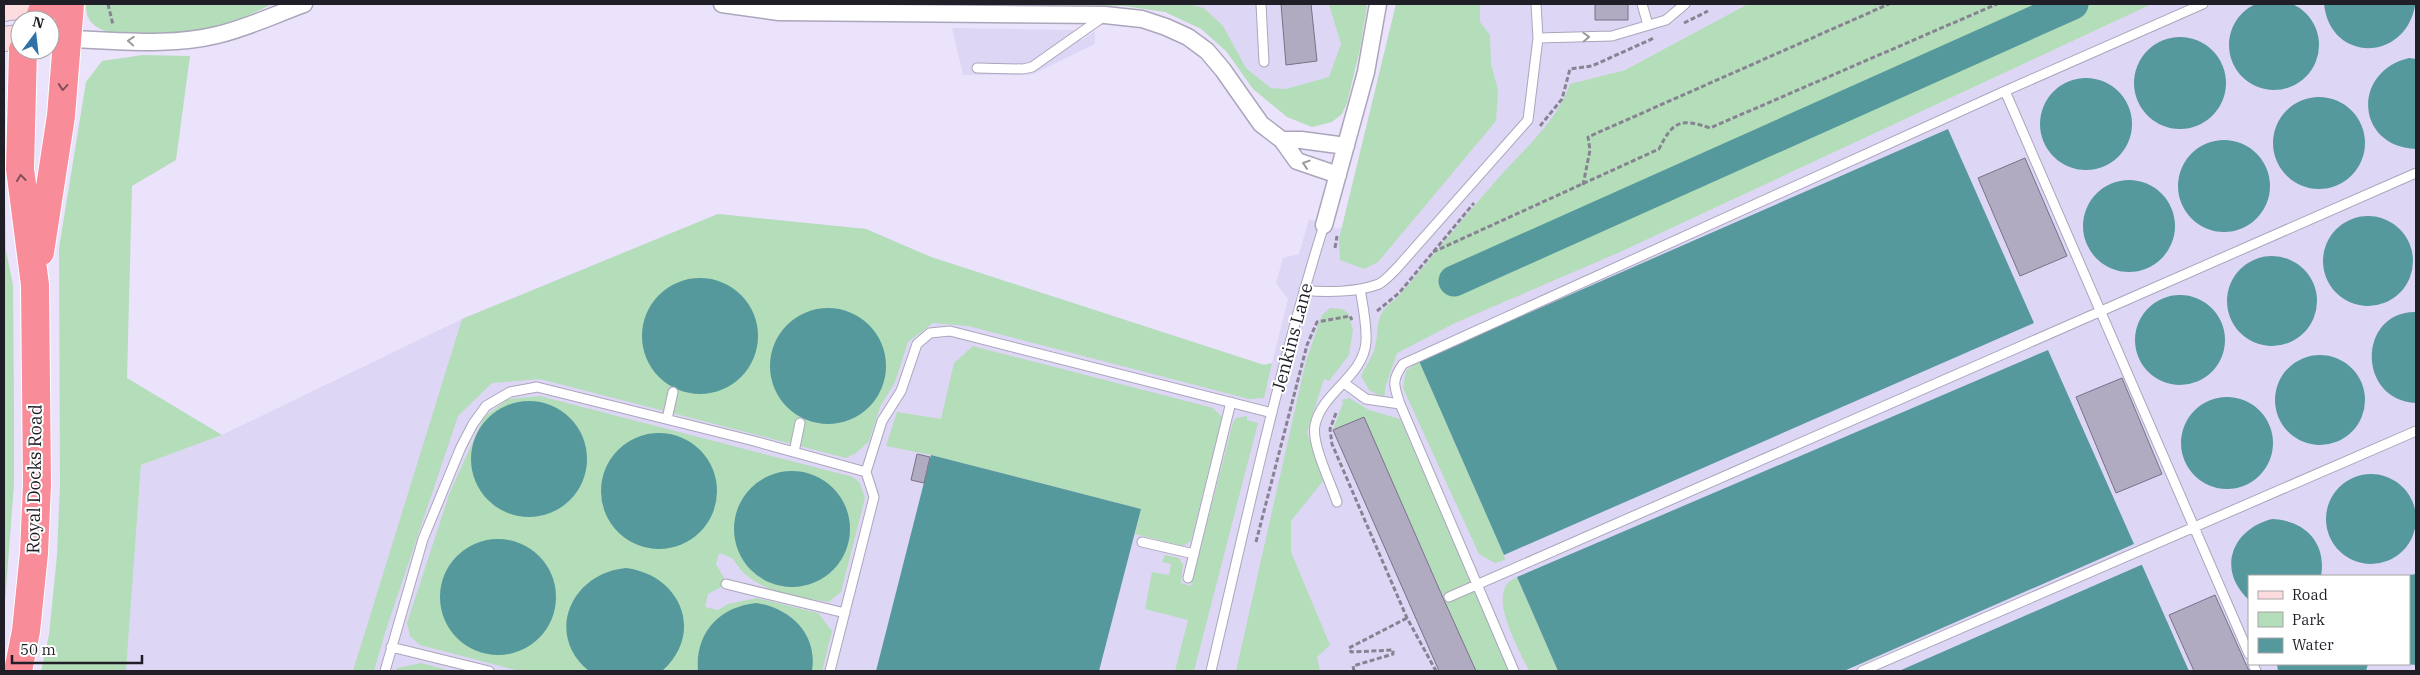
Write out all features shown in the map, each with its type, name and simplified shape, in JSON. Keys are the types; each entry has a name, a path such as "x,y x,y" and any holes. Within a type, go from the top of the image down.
{"highway":[{"name":"Royal Docks Road","path":"56,10 70,4"},
{"name":"Royal Docks Road","path":"18,671 26,631 34,553 36,494 35,286 20,170 23,60"},
{"name":"Royal Docks Road","path":"35,286 61,116 48,60"},
{"path":"4,85 21,141"}],"street":[{"path":"60,24 113,40 158,43 218,35 304,4"},
{"path":"722,4 779,12 1105,15 1142,19 1188,38 1207,51 1223,70 1261,124 1282,140 1297,161 1338,175"},
{"name":"Jenkins Lane","path":"1324,225 1366,72 1378,4"},
{"path":"1282,140 1302,140 1346,146"}],"lane":[{"path":"1261,4 1264,62"},
{"path":"1304,290 1324,293 1360,289 1378,284 1397,268 1528,120 1538,38 1536,4"},
{"path":"1642,4 1648,25"},
{"path":"1538,38 1612,36 1666,20 1685,4"},
{"path":"1514,671 1400,404 1394,387 1394,376 1403,364 2005,91 2203,4"},
{"path":"977,68 1023,69 1032,67 1105,15"},
{"path":"2005,91 2248,652"},
{"path":"1449,597 2416,173"},
{"name":"Jenkins Lane","path":"1211,671 1272,413 1304,290 1324,225"},
{"path":"1337,502 1316,444 1314,427 1321,409 1329,396 1344,383 1356,367 1366,344 1360,289"},
{"path":"830,671 874,497 866,472 882,421 901,391 918,344 930,333 950,331 1272,413"},
{"path":"1344,383 1366,400 1400,404"},
{"path":"384,671 423,539 461,448 486,406 510,392 536,387 667,419 866,472"},
{"path":"667,419 674,392"},
{"path":"1188,578 1231,402"},
{"path":"794,452 800,423"},
{"path":"1862,671 2416,430"},
{"path":"1142,542 1194,554"},
{"path":"726,584 845,613"},
{"path":"391,647 489,671"}],"path":[{"path":"108,4 115,34 113,40"},
{"path":"1582,186 1590,150 1588,137 1889,4"},
{"path":"1397,268 1582,186 1659,149 1668,131 1678,123 1689,122 1710,128 1997,4"},
{"path":"1683,24 1708,11"},
{"path":"1576,70 1592,66 1657,37"},
{"path":"1329,396 1339,403 1330,429 1332,444 1407,618 1436,671"},
{"path":"1354,671 1352,666 1394,654 1393,650 1351,652 1349,648 1407,618"}],"shaded area":[{"path":"1188,4 1329,4 1341,38 1340,51 1329,78 1286,90 1271,88 1246,68 1222,26 1204,8"},
{"path":"1396,4 1748,4 1625,70 1578,82 1620,252 2152,4 2416,4 2416,671 126,671 141,465 222,435 462,319 718,214 866,229 931,257 1264,365 1272,363 1288,299 1276,283 1283,258 1299,254 1309,219 1338,229 1344,226"},
{"path":"952,28 1073,30 1082,40 1095,31 1095,44 1031,75 963,75"}],"green space":[{"path":"86,4 272,4 217,28 194,34 174,36 107,32 91,23 87,15"},
{"path":"952,4 1188,4 1204,8 1223,26 1246,68 1271,88 1286,89 1329,77 1341,44 1329,4 1365,4 1367,6 1360,49 1347,103 1342,114 1332,122 1312,127 1287,117 1253,89 1226,51 1201,29 1165,12 1124,6 1022,7"},
{"path":"1396,4 1480,4 1480,22 1490,35 1491,64 1498,90 1496,121 1378,262 1364,269 1340,260 1339,239"},
{"path":"1748,4 2152,4 1620,252 1455,323 1397,353 1386,385 1384,398 1369,390 1361,376 1374,351 1380,316 1383,310 1396,299 1494,183 1547,124 1556,112 1570,84 1625,70"},
{"path":"143,55 190,56 176,160 132,186 127,378 222,435 141,465 126,671 41,671 49,635 57,555 60,485 59,248 86,82 102,61"},
{"path":"4,145 6,251 13,285 14,484 4,615"},
{"path":"718,214 866,229 931,257 1264,365 1272,363 1264,398 1249,399 968,326 933,323 908,342 895,382 880,407 869,441 856,453 846,458 540,379 492,383 458,416 374,671 353,671 462,319"},
{"path":"1330,308 1342,309 1348,313 1353,330 1349,355 1329,381 1324,379 1307,432 1323,481 1291,521 1291,552 1330,645 1317,657 1320,671 1236,671 1306,361 1322,315"},
{"path":"973,346 1213,408 1222,417 1191,541 1183,546 1135,534 1141,509 931,455 886,446 897,412 941,419 954,363"},
{"path":"1419,361 1505,560 1495,563 1479,554 1403,388 1406,371"},
{"path":"540,396 853,477 860,483 865,498 841,592 829,602 785,594 763,586 745,574 733,559 719,553 716,564 724,578 723,586 708,594 705,607 718,610 728,604 757,598 818,613 832,631 822,671 520,671 420,645 410,636 407,623 450,492 484,417 508,399"},
{"path":"1349,398 1369,410 1400,419 1511,671 1476,671 1364,417 1333,430 1343,403 1342,400"},
{"path":"1247,416 1247,420 1258,423 1194,671 1175,671 1188,620 1145,609 1152,572 1169,575 1171,564 1162,562 1165,555 1179,558 1183,565 1181,583 1191,586 1233,422 1236,418"},
{"path":"1517,577 1558,671 1529,671 1514,640 1505,615 1503,593 1508,583"},
{"path":"421,663 451,671 396,671 397,668"}],"water":[{"path":"2274,0 2291,3 2306,13 2316,28 2319,45 2316,62 2306,77 2291,87 2274,90 2257,87 2242,77 2232,62 2229,45 2232,28 2242,13 2257,3"},
{"path":"2324,4 2415,4 2415,6 2408,25 2397,38 2383,46 2368,48 2353,45 2339,37 2329,23"},
{"path":"2180,37 2197,41 2212,51 2222,66 2226,83 2222,100 2212,115 2197,125 2180,129 2163,125 2148,115 2138,100 2134,83 2138,66 2148,51 2163,41"},
{"path":"2409,58 2416,59 2416,149 2396,145 2381,136 2372,123 2368,108 2370,92 2377,78 2390,66"},
{"path":"2086,78 2103,82 2118,92 2128,107 2132,124 2128,141 2118,156 2103,166 2086,170 2069,166 2054,156 2044,141 2040,124 2044,107 2054,92 2069,82"},
{"path":"2319,97 2336,101 2351,111 2361,126 2365,143 2361,160 2351,175 2336,185 2319,189 2302,185 2287,175 2277,160 2273,143 2277,126 2287,111 2302,101"},
{"path":"1948,129 2034,323 1504,555 1419,361"},
{"path":"2224,140 2241,144 2256,154 2266,169 2270,186 2266,203 2256,218 2241,228 2224,232 2207,228 2192,218 2182,203 2178,186 2182,169 2192,154 2207,144"},
{"path":"2129,180 2146,184 2161,194 2171,209 2175,226 2171,243 2161,258 2146,268 2129,272 2112,268 2097,258 2087,243 2083,226 2087,209 2097,194 2112,184"},
{"path":"2359,216 2377,216 2393,223 2406,236 2413,252 2413,270 2406,286 2393,299 2377,306 2359,306 2343,299 2330,286 2323,270 2323,252 2330,236 2343,223"},
{"path":"2263,256 2281,256 2297,263 2310,276 2317,292 2317,310 2310,326 2297,339 2281,346 2263,346 2247,339 2234,326 2227,310 2227,292 2234,276 2247,263"},
{"path":"700,278 722,282 741,295 754,314 758,336 754,358 741,377 722,390 700,394 678,390 659,377 646,358 642,336 646,314 659,295 678,282"},
{"path":"2171,295 2189,295 2205,302 2218,315 2225,331 2225,349 2218,365 2205,378 2189,385 2171,385 2155,378 2142,365 2135,349 2135,331 2142,315 2155,302"},
{"path":"828,308 850,312 869,325 882,344 886,366 882,388 869,407 850,420 828,424 806,420 787,407 774,388 770,366 774,344 787,325 806,312"},
{"path":"2416,312 2416,403 2396,398 2383,387 2374,373 2372,356 2375,340 2383,325 2397,316"},
{"path":"2048,350 2134,544 1844,671 1558,671 1517,577"},
{"path":"2311,355 2329,355 2345,362 2358,375 2365,391 2365,409 2358,425 2345,438 2329,445 2311,445 2295,438 2282,425 2275,409 2275,391 2282,375 2295,362"},
{"path":"2227,397 2244,401 2259,411 2269,426 2273,443 2269,460 2259,475 2244,485 2227,489 2210,485 2195,475 2185,460 2181,443 2185,426 2195,411 2210,401"},
{"path":"529,401 551,405 570,418 583,437 587,459 583,481 570,500 551,513 529,517 507,513 488,500 475,481 471,459 475,437 488,418 507,405"},
{"path":"659,433 681,437 700,450 713,469 717,491 713,513 700,532 681,545 659,549 637,545 618,532 605,513 601,491 605,469 618,450 637,437"},
{"path":"931,455 1141,509 1099,671 876,671"},
{"path":"792,471 814,475 833,488 846,507 850,529 846,551 833,570 814,583 792,587 770,583 751,570 738,551 734,529 738,507 751,488 770,475"},
{"path":"2362,474 2380,474 2396,481 2409,494 2416,510 2416,528 2409,544 2396,557 2380,564 2362,564 2346,557 2333,544 2326,528 2326,510 2333,494 2346,481"},
{"path":"2272,519 2284,520 2304,529 2317,544 2321,553 2321,575 2248,575 2248,599 2239,588 2233,576 2231,564 2233,552 2238,541 2258,524"},
{"path":"498,539 520,543 539,556 552,575 556,597 552,619 539,638 520,651 498,655 476,651 457,638 444,619 440,597 444,575 457,556 476,543"},
{"path":"2141,565 2189,671 1899,671"},
{"path":"626,568 645,573 661,582 673,594 681,608 684,624 682,640 675,656 662,671 589,671 575,656 568,640 566,624 570,608 578,593 591,581 607,572"},
{"path":"2416,574 2416,665 2410,664 2410,575"},
{"path":"756,603 780,611 799,625 811,645 812,671 698,671 698,657 701,645 705,634 712,624 731,610"},
{"path":"2277,665 2368,665 2366,671 2278,671"}],"building":[{"path":"1281,4 1311,4 1317,61 1286,65"},
{"path":"1595,4 1628,4 1628,20 1595,20"},
{"path":"2025,158 2067,256 2020,276 1978,178"},
{"path":"2122,378 2162,474 2116,493 2076,397"},
{"path":"1364,417 1476,671 1439,671 1333,430"},
{"path":"917,454 930,457 924,483 911,480"},
{"path":"2215,595 2249,671 2194,671 2169,615"}],"waterway":[{"path":"1454,281 2073,4"}]}
